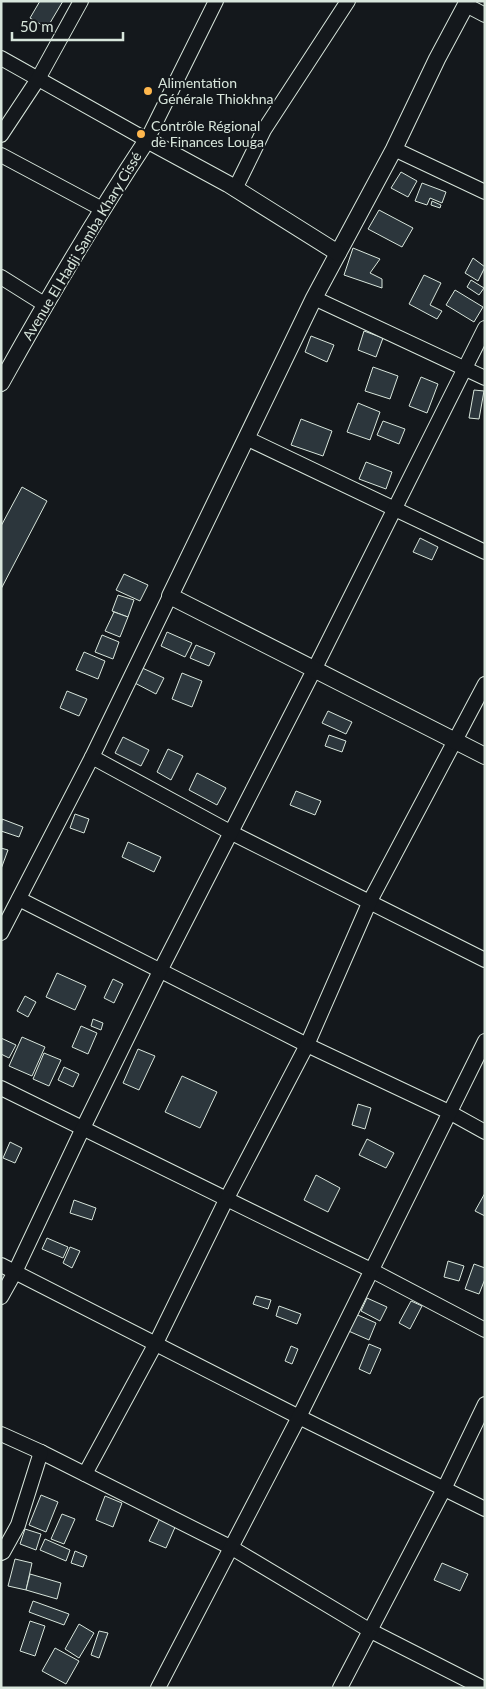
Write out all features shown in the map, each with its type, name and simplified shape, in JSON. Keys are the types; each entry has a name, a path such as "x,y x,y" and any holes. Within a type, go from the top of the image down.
{"street":[{"path":"1,135 38,78 81,1"},
{"name":"Avenue El Hadji Samba Khary Cissé","path":"1,383 44,304 147,140 216,1"},
{"path":"235,189 264,130 348,1"},
{"path":"1,933 92,757 314,298 394,148 437,59 467,3 485,15"},
{"path":"1,58 235,189 338,253"},
{"path":"394,148 485,192"},
{"path":"1,155 102,209"},
{"path":"1,277 44,304"},
{"path":"314,298 485,378"},
{"path":"1,1297 15,1272 160,971 314,670 485,328"},
{"path":"246,438 485,552"},
{"path":"170,596 485,756"},
{"path":"85,1474 156,1343 226,1200 307,1045 370,901 485,684"},
{"path":"92,757 230,832 485,960"},
{"path":"19,899 307,1045 449,1112 485,1132"},
{"path":"158,1688 299,1417 485,1041"},
{"path":"1,1088 371,1270 485,1330"},
{"path":"1,1265 299,1417 485,1509"},
{"path":"340,1688 444,1489 485,1404"},
{"path":"1,1434 41,1452 232,1548 369,1630 483,1688"},
{"path":"1,1553 4,1552 18,1525 41,1452"}],"building":[{"path":"40,1 63,1 47,28 30,18"},
{"path":"401,172 417,181 408,197 391,188"},
{"path":"422,183 446,192 442,203 430,198 427,205 415,201"},
{"path":"432,201 441,205 440,208 431,205"},
{"path":"379,210 413,228 402,247 368,229"},
{"path":"353,248 380,259 370,273 382,279 382,288 344,275"},
{"path":"473,258 485,267 478,281 465,273"},
{"path":"424,275 441,283 430,305 442,311 437,319 409,304"},
{"path":"471,280 484,288 479,295 467,287"},
{"path":"455,290 483,307 474,322 446,305"},
{"path":"364,331 383,338 376,357 358,350"},
{"path":"311,336 334,345 327,362 305,352"},
{"path":"373,367 398,376 390,399 365,391"},
{"path":"421,377 438,384 427,413 409,406"},
{"path":"474,390 484,391 479,419 469,418"},
{"path":"358,403 380,412 370,440 347,432"},
{"path":"301,419 332,431 323,456 291,445"},
{"path":"383,421 405,429 399,444 377,435"},
{"path":"366,462 392,472 386,489 359,479"},
{"path":"22,487 47,501 1,589 1,526"},
{"path":"420,538 438,547 432,560 413,552"},
{"path":"124,574 148,585 140,601 116,590"},
{"path":"118,595 134,600 128,617 112,611"},
{"path":"114,612 128,617 120,637 105,631"},
{"path":"167,632 192,643 185,657 161,646"},
{"path":"102,635 119,642 113,659 95,652"},
{"path":"196,645 215,653 209,666 190,658"},
{"path":"84,652 105,661 98,679 76,670"},
{"path":"138,666 164,678 156,694 131,681"},
{"path":"182,673 202,681 192,707 172,699"},
{"path":"67,691 87,699 79,716 60,708"},
{"path":"328,711 352,722 346,734 322,723"},
{"path":"329,735 346,741 342,752 325,746"},
{"path":"123,737 149,750 141,766 115,753"},
{"path":"168,749 183,756 171,780 157,772"},
{"path":"197,773 226,788 217,805 189,790"},
{"path":"296,791 321,801 315,815 290,805"},
{"path":"75,814 89,819 84,833 70,828"},
{"path":"2,819 23,827 19,837 1,831"},
{"path":"128,842 161,857 154,872 122,857"},
{"path":"1,848 8,850 1,869"},
{"path":"57,973 86,986 75,1010 46,997"},
{"path":"113,979 123,984 114,1003 104,998"},
{"path":"25,996 36,1002 28,1017 17,1011"},
{"path":"93,1019 103,1023 101,1030 91,1026"},
{"path":"81,1026 97,1033 88,1054 72,1047"},
{"path":"22,1037 45,1047 32,1076 9,1066"},
{"path":"1,1038 16,1045 9,1058 1,1054"},
{"path":"138,1049 155,1056 139,1090 123,1083"},
{"path":"44,1053 61,1060 49,1086 33,1079"},
{"path":"64,1067 79,1074 73,1087 58,1080"},
{"path":"182,1076 217,1092 200,1128 165,1112"},
{"path":"358,1104 371,1108 365,1129 352,1125"},
{"path":"367,1139 394,1153 386,1168 359,1155"},
{"path":"10,1142 22,1148 15,1163 3,1158"},
{"path":"316,1175 340,1188 328,1212 304,1200"},
{"path":"485,1193 485,1216 475,1211"},
{"path":"74,1200 96,1208 92,1220 70,1213"},
{"path":"47,1238 68,1247 63,1258 42,1249"},
{"path":"70,1247 80,1251 72,1268 63,1263"},
{"path":"448,1261 464,1266 459,1281 444,1277"},
{"path":"474,1264 485,1268 485,1279 479,1294 465,1289"},
{"path":"256,1296 271,1300 268,1309 253,1304"},
{"path":"367,1298 387,1307 380,1321 361,1311"},
{"path":"411,1301 422,1306 410,1329 399,1323"},
{"path":"279,1306 301,1314 297,1324 276,1316"},
{"path":"351,1312 376,1323 369,1340 344,1329"},
{"path":"369,1344 381,1349 370,1374 359,1369"},
{"path":"291,1346 298,1349 292,1364 285,1361"},
{"path":"41,1495 58,1502 46,1532 29,1525"},
{"path":"105,1496 122,1503 113,1527 96,1520"},
{"path":"62,1514 75,1519 64,1544 51,1539"},
{"path":"160,1518 176,1525 166,1548 149,1541"},
{"path":"25,1529 41,1534 36,1550 20,1544"},
{"path":"45,1539 70,1550 66,1561 40,1550"},
{"path":"75,1551 87,1556 83,1567 71,1563"},
{"path":"15,1559 32,1563 26,1590 8,1586"},
{"path":"442,1563 468,1574 460,1591 434,1580"},
{"path":"30,1574 61,1583 57,1599 26,1590"},
{"path":"33,1601 69,1614 64,1625 29,1612"},
{"path":"30,1621 45,1626 35,1656 20,1651"},
{"path":"79,1624 94,1633 79,1658 65,1649"},
{"path":"99,1631 108,1633 99,1658 91,1655"},
{"path":"55,1648 79,1661 66,1684 42,1671"}],"place":[{"name":"Alimentation Générale Thiokhna","path":"148,91"},
{"name":"Contrôle Régional de Finances Louga","path":"141,134"}]}
